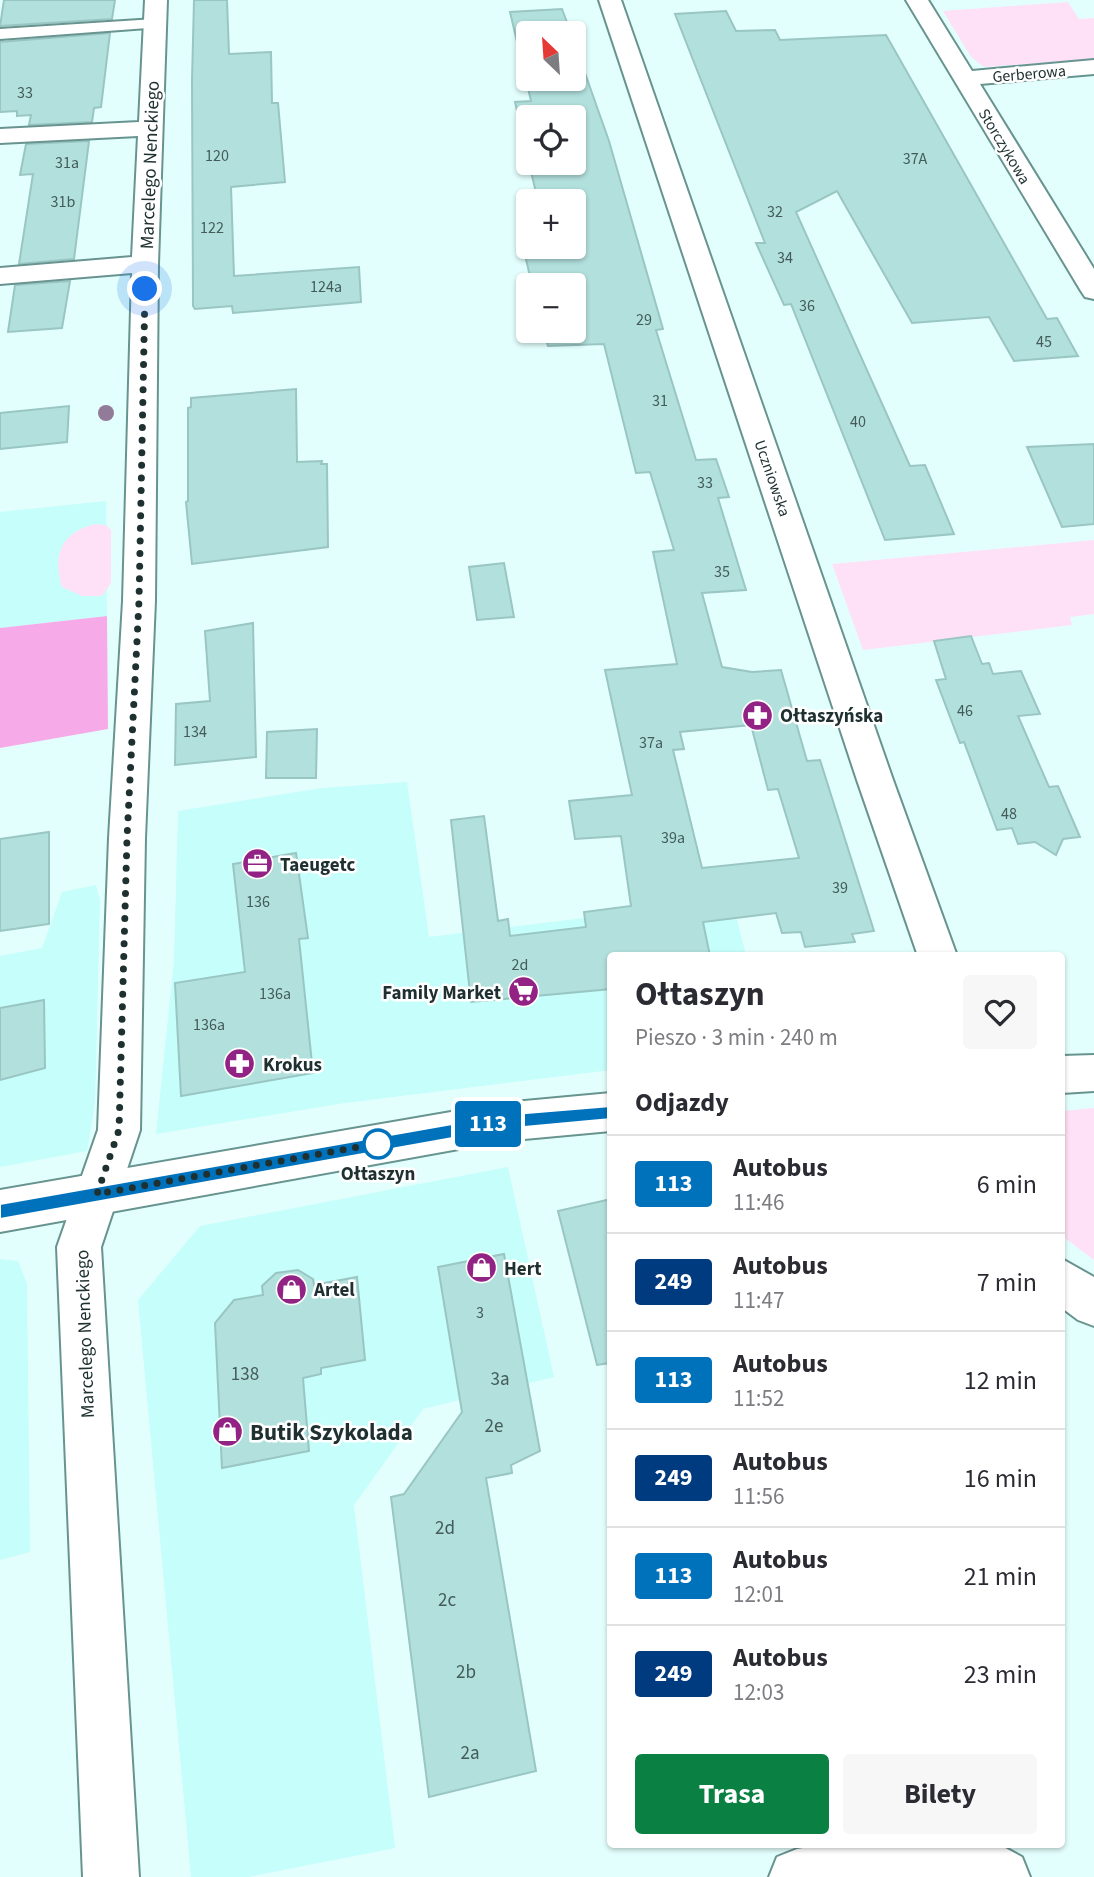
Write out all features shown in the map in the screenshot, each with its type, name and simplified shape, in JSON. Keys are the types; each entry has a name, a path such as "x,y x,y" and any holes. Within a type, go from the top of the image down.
{"street":[{"name":"Uczniowska","path":"610,0 875,780 937,952"},
{"name":"Storczykowa","path":"917,0 1094,290"},
{"name":"Marcelego Nenckiego","path":"111,1877 79,1247 119,1130 127,838 139,601 145,264 156,12"},
{"name":"Gerberowa","path":"964,79 1094,67"},
{"path":"0,136 151,128"},
{"path":"0,276 145,264"},
{"path":"1065,1075 1094,1073"},
{"path":"0,1211 503,1122 607,1112"},
{"path":"1065,1283 1094,1304"},
{"path":"797,1877 943,1860 976,1863 1002,1877"}],"lane":[{"path":"0,34 156,12"}],"shaded area":[{"path":"1068,2 1079,19 1094,18 1094,59 984,67 971,57 943,11"},
{"path":"106,501 107,616 0,628 0,512"},
{"path":"95,524 106,525 111,530 111,583 102,596 82,596 62,587 59,555 67,539"},
{"path":"1094,540 1094,614 1070,617 1072,625 863,650 832,564"},
{"path":"107,616 108,729 0,748 0,628"},
{"path":"407,782 429,937 732,900 745,952 607,952 607,1070 345,1103 156,1134 174,960 178,811 322,788"},
{"path":"96,885 100,900 95,1104 87,1151 0,1167 0,956 42,948 62,892"},
{"path":"1094,1108 1094,1260 1065,1238 1065,1111"},
{"path":"508,1167 554,1377 423,1409 354,1505 395,1848 248,1877 191,1877 138,1300 200,1226"},
{"path":"0,1259 18,1261 27,1284 30,1552 0,1560"}],"building":[{"path":"4,0 115,0 112,19 0,26"},
{"path":"194,0 227,0 229,54 271,52 272,103 278,103 285,182 231,187 234,276 359,267 361,302 233,313 232,306 195,309 193,306"},
{"path":"562,9 566,21 516,21 516,37 510,12"},
{"path":"726,11 736,31 775,30 780,40 886,35 1047,319 1057,318 1078,356 1014,361 989,317 912,323 837,191 796,212 910,466 925,465 954,534 885,540 791,304 784,305 756,243 765,243 675,14"},
{"path":"110,33 101,107 94,108 92,122 29,125 31,115 17,116 17,111 0,112 0,42"},
{"path":"586,76 609,141 663,329 656,330 696,460 716,459 729,497 718,498 746,590 702,593 722,667 752,672 781,670 807,761 820,760 874,931 852,934 855,942 805,947 801,932 782,933 776,913 703,922 709,952 607,952 607,989 471,1002 451,820 484,816 498,921 508,919 510,936 586,927 584,912 631,906 621,836 575,839 569,801 632,795 605,670 677,664 653,552 674,550 650,472 636,473 604,344 548,346 547,343 586,343 586,273 529,273 526,259 586,259 586,189 535,189 532,175 586,175 586,105 516,107 515,102 531,101 529,91 586,91","holes":["751,725 768,790 778,789 799,858 702,868 673,750 684,749 680,732"]},
{"path":"89,141 74,259 19,264 33,174 20,175 26,144"},
{"path":"70,281 62,328 8,332 15,285"},
{"path":"296,389 297,462 322,461 321,464 327,464 328,547 192,564 186,502 188,408 191,407 191,398"},
{"path":"69,406 67,442 0,449 0,413"},
{"path":"1094,444 1094,524 1062,527 1027,447"},
{"path":"504,563 514,617 477,620 469,567"},
{"path":"253,623 256,757 175,765 176,704 210,701 205,631"},
{"path":"971,636 982,664 989,663 993,674 1021,671 1040,714 1018,716 1049,787 1058,786 1080,837 1063,839 1056,855 1035,842 1018,844 1012,828 997,830 964,742 960,743 936,680 946,679 934,641"},
{"path":"317,729 316,778 266,778 267,732"},
{"path":"49,832 49,924 0,931 0,839"},
{"path":"296,853 308,938 299,939 313,1073 181,1096 175,983 245,972 233,864"},
{"path":"44,1000 45,1068 0,1080 0,1008"},
{"path":"607,1200 607,1364 597,1365 558,1211"},
{"path":"504,1254 540,1451 511,1465 512,1473 486,1478 536,1771 429,1797 391,1497 404,1494 462,1412 438,1267"},
{"path":"298,1270 313,1279 314,1285 357,1277 365,1360 321,1368 321,1374 303,1378 309,1451 222,1468 215,1323 234,1300 263,1295 262,1286 276,1273"}],"bus line":[{"name":"113","path":"0,1211 503,1122 607,1112"}],"place":[{"name":"Ołtaszyńska","path":"757,715"},
{"name":"Taeugetc","path":"257,864"},
{"name":"Family Market","path":"524,992"},
{"name":"Krokus","path":"240,1064"},
{"name":"Ołtaszyn","path":"378,1144"},
{"name":"Hert","path":"481,1268"},
{"name":"Artel","path":"291,1289"},
{"name":"Butik Szykolada","path":"227,1432"}],"route":[{"path":"145,289 139,601 127,838 119,1130 97,1194 386,1142 378,1144"}]}
